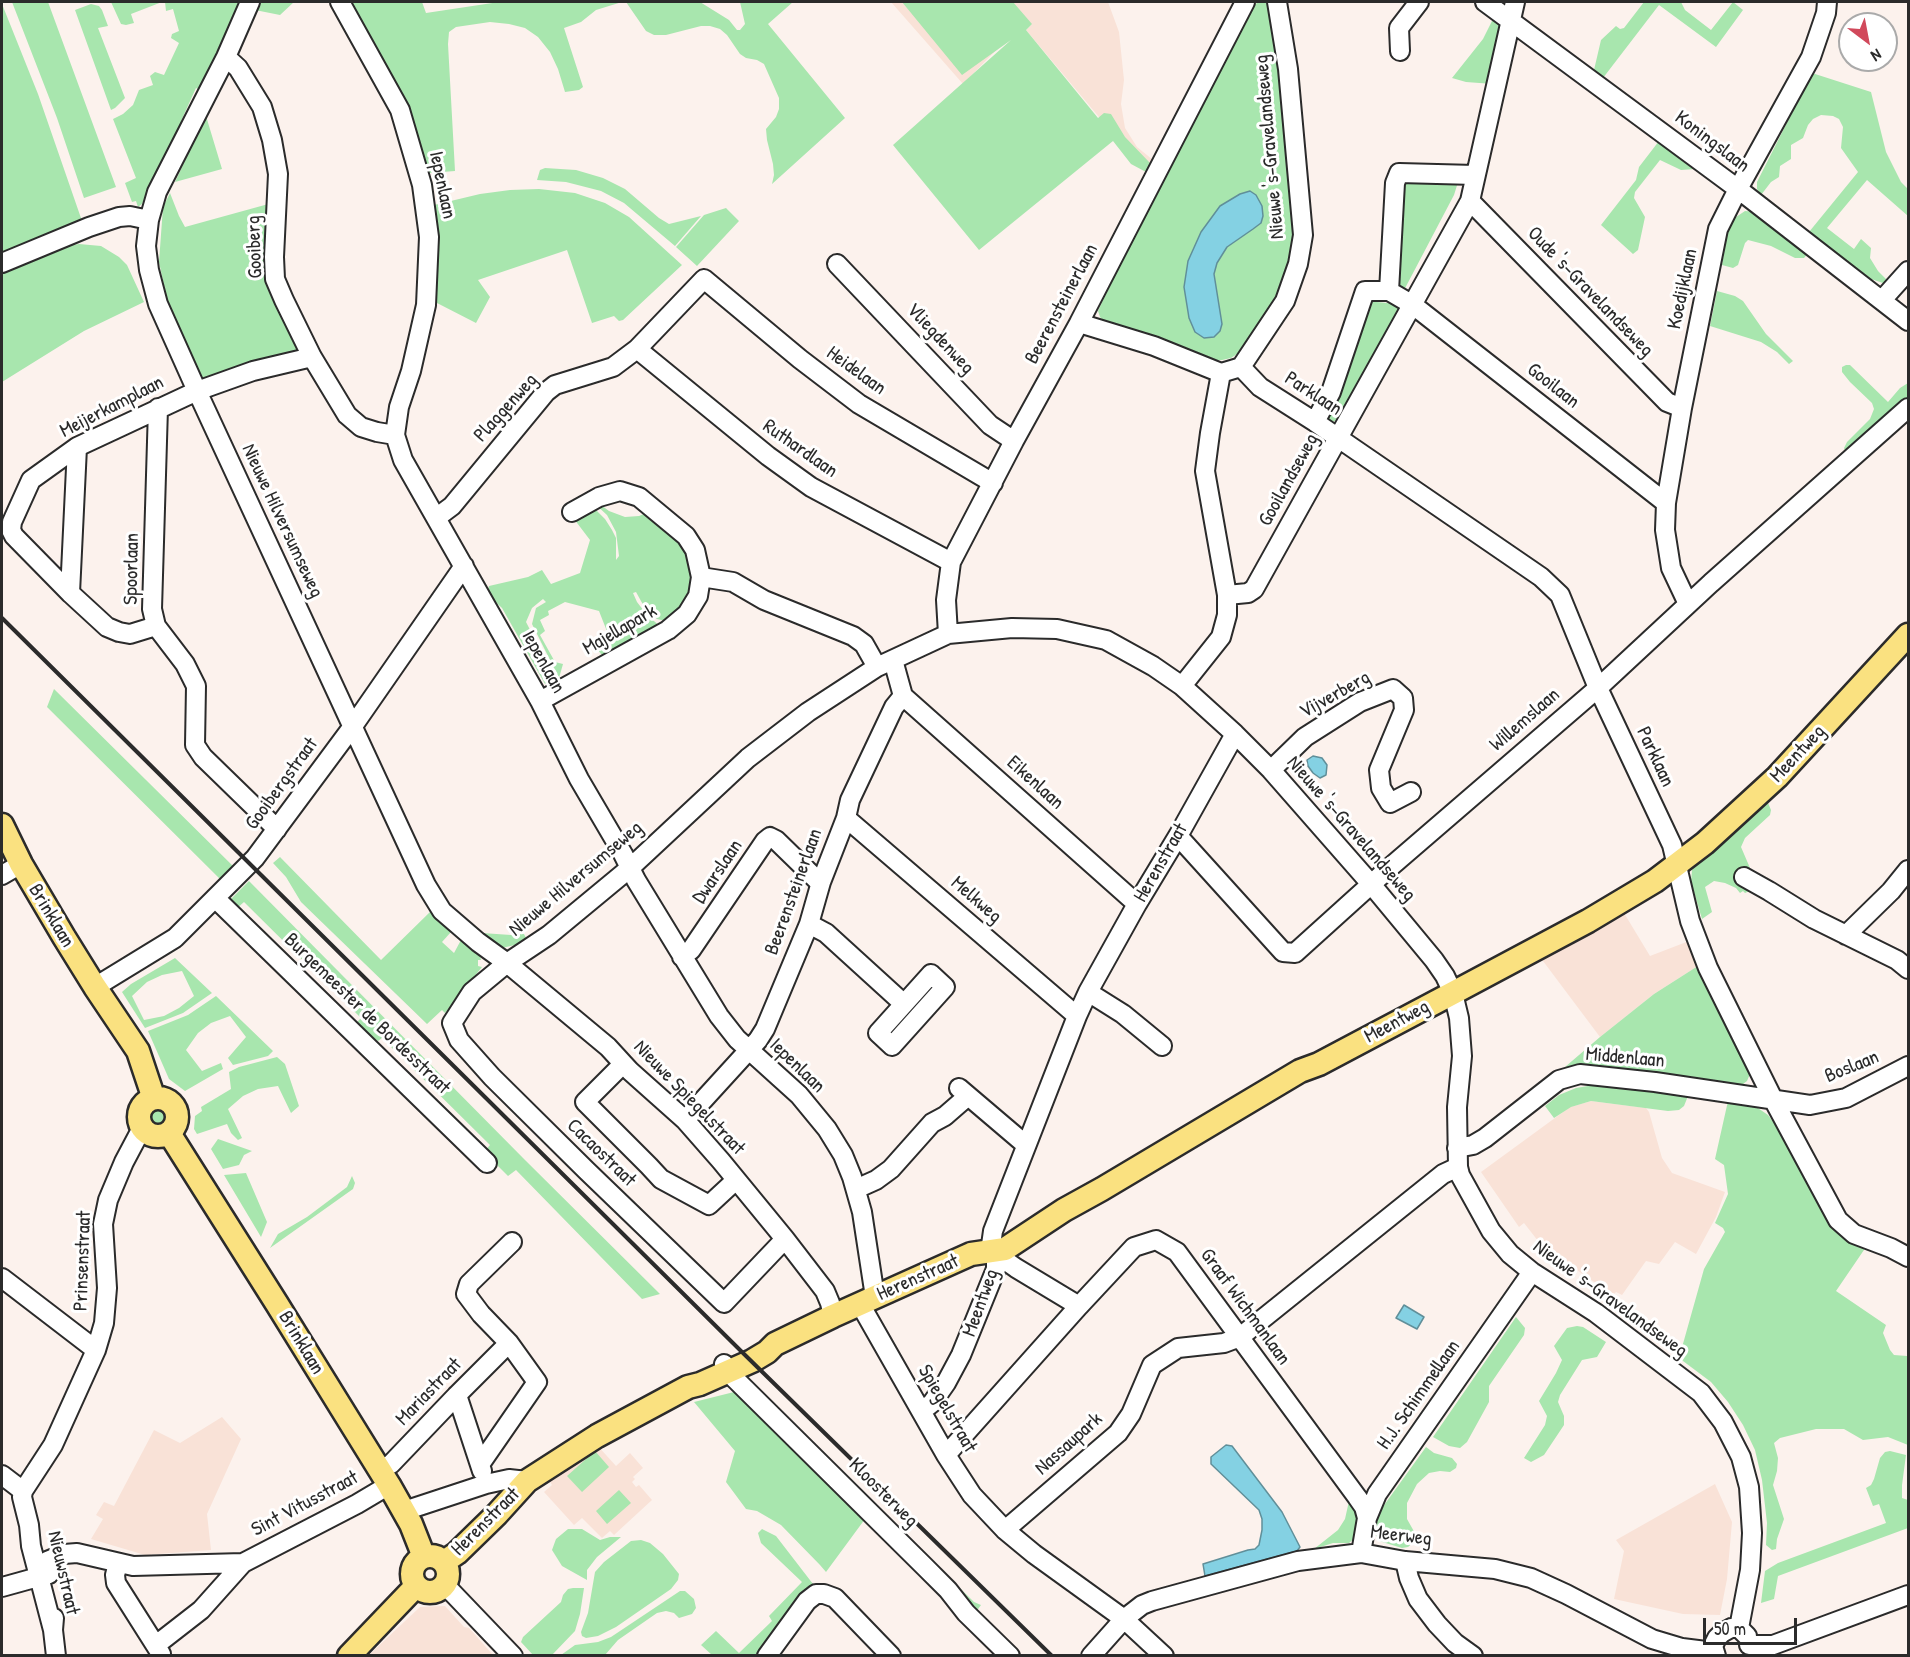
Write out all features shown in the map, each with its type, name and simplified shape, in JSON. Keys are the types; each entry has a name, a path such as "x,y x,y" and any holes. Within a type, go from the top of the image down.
{"main road":[{"name":"Meentweg","path":"992,1251 1005,1249 1016,1243 1064,1210 1300,1071 1318,1064 1588,921 1655,881 1705,843 1777,777 1908,635"},
{"name":"Brinklaan","path":"2,825 11,870 138,1051 152,1099"},
{"path":"161,1098 170,1102 176,1109 178,1118 175,1126 169,1133 162,1136 147,1133 139,1120 144,1104 152,1099 161,1098"},
{"name":"Brinklaan","path":"169,1133 434,1560"},
{"name":"Herenstraat","path":"434,1560 497,1514 527,1480 576,1448 688,1386 693,1380 726,1368 762,1344 776,1344 832,1316 971,1254 992,1251"},
{"path":"434,1560 448,1574 445,1585 440,1589 425,1592 413,1581 415,1564 434,1560"},
{"path":"349,1656 417,1586"}],"street":[{"name":"Nieuwe Hilversumseweg","path":"250,2 226,57 157,192 149,220 146,246 149,270 159,304 197,391 426,885 442,911 478,942 507,963 549,936 630,868 748,758 808,712 885,663 948,634 1012,628 1057,629 1106,640 1153,666 1182,686"},
{"name":"Iepenlaan","path":"340,2 400,110 422,185 429,237 426,305 411,370 399,407 394,435 403,460 540,701 579,779 636,880 718,1016 736,1039 799,1095 827,1129 843,1155 862,1212 867,1300"},
{"name":"Beerensteinerlaan","path":"948,634 946,600 951,562 1079,323 1245,2"},
{"name":"Nieuwe 's-Gravelandseweg","path":"1241,367 1285,302 1298,264 1303,235 1288,69 1277,2"},
{"path":"1400,51 1399,28 1419,2"},
{"name":"Koningslaan","path":"1485,2 1738,189 1908,321"},
{"name":"Gooilandseweg","path":"1227,595 1248,593 1254,589 1470,201 1515,2"},
{"name":"Koedijklaan","path":"1688,604 1671,568 1665,530 1666,503 1682,408 1718,229 1811,57 1826,13 1827,2"},
{"name":"Gooiberg","path":"226,57 238,68 262,107 272,140 278,174 275,279 312,357 347,415 361,427 394,435"},
{"path":"1413,305 1389,291 1395,183 1399,172 1475,175"},
{"name":"Oude 's-Gravelandseweg","path":"1470,201 1667,402 1682,408"},
{"path":"2,263 119,217 130,216 149,220"},
{"name":"Vliegdenweg","path":"837,264 990,425 1014,441"},
{"path":"1882,300 1908,271"},
{"name":"Plaggenweg","path":"436,518 452,506 546,392 555,385 613,367 637,349 704,279"},
{"name":"Heidelaan","path":"704,279 859,404 993,483"},
{"name":"Gooilandseweg","path":"1316,422 1331,392 1365,291 1389,291"},
{"name":"Gooilaan","path":"1413,305 1666,503"},
{"path":"1079,323 1154,346 1221,374 1241,367"},
{"name":"Ruthardlaan","path":"637,349 742,435 811,487 951,562"},
{"name":"Meijerkamplaan","path":"156,626 130,634 107,627 14,536 11,530 12,522 31,480 77,447 158,408 253,371 312,357"},
{"name":"Parklaan","path":"1241,367 1260,387 1316,422 1541,577 1560,595 1598,688 1672,845 1690,921 1708,968 1774,1101 1838,1220 1854,1234 1908,1257"},
{"path":"1182,686 1221,637 1227,615 1227,595 1205,471 1221,374"},
{"name":"Spoorlaan","path":"158,408 152,609 156,626 185,664 196,686 195,745 203,757 277,829"},
{"name":"Willemslaan","path":"1178,836 1283,952 1295,953 1371,884 1598,688 1688,604 1908,408"},
{"path":"70,593 77,447"},
{"path":"572,512 598,497 620,491 639,497 687,536 695,550 701,577 733,582 764,600 853,636 885,663 903,696"},
{"name":"Gooibergstraat","path":"95,987 175,938 255,858 353,726 464,566"},
{"name":"Majellapark","path":"540,701 668,630 687,614 698,596 701,577"},
{"name":"Nieuwe 's-Gravelandseweg","path":"1182,686 1271,770 1434,960 1453,993 1457,1005 1462,1056 1457,1107 1460,1175 1491,1231 1510,1254 1532,1272 1596,1313 1701,1393 1723,1422 1741,1457 1749,1487 1752,1533 1750,1570 1739,1629"},
{"name":"Vijverberg","path":"1271,770 1305,737 1360,702 1393,689 1403,698 1404,710 1379,770 1381,788 1390,803 1411,792"},
{"name":"Beerensteinerlaan","path":"685,1120 749,1050 765,1029 809,924 821,882 846,818 850,800 894,707 903,696"},
{"name":"Eikenlaan","path":"903,696 1137,904"},
{"name":"Herenstraat","path":"992,1251 993,1231 1088,992 1235,734"},
{"name":"Melkweg","path":"846,818 1077,1016"},
{"name":"Dwarslaan","path":"682,957 692,950 765,841 770,837 821,882"},
{"path":"1846,935 1892,891 1908,870"},
{"path":"1744,877 1814,919 1897,960 1908,969"},
{"name":"Burgemeester de Bordesstraat","path":"215,898 487,1163"},
{"path":"809,924 826,933 904,1004"},
{"name":"Nieuwe Spiegelstraat","path":"507,963 608,1047 623,1064 685,1120 785,1239 825,1291 832,1316"},
{"name":"Cacaostraat","path":"507,963 472,992 452,1023 459,1040 486,1070 579,1163 724,1303 785,1239"},
{"path":"1088,992 1123,1014 1162,1046"},
{"path":"623,1064 585,1102 661,1179 709,1205 736,1180"},
{"name":"Boslaan","path":"1774,1101 1810,1105 1846,1098 1908,1066"},
{"name":"Middenlaan","path":"1240,1337 1443,1174 1473,1145 1559,1080 1580,1074 1655,1082 1774,1101"},
{"path":"856,1189 876,1180 891,1169 932,1123 945,1116 963,1092 1026,1145"},
{"name":"Prinsenstraat","path":"23,1491 53,1445 96,1350 104,1323 107,1288 103,1224 108,1200 142,1128"},
{"name":"Graaf Wichmanlaan","path":"946,1455 1134,1247 1156,1240 1177,1252 1360,1502 1368,1518"},
{"path":"481,1463 537,1382 509,1343 481,1314 466,1294 469,1284 512,1242"},
{"path":"992,1251 1079,1306"},
{"name":"Meentweg","path":"922,1411 932,1404 961,1355 996,1269 992,1251"},
{"name":"H.J. Schimmellaan","path":"1361,1553 1368,1518 1377,1494 1532,1272"},
{"path":"2,1278 96,1350"},
{"name":"Spiegelstraat","path":"867,1300 946,1455 972,1495 1005,1530"},
{"name":"Nassaupark","path":"1005,1530 1118,1433 1131,1414 1152,1365 1178,1348 1224,1343 1240,1337"},
{"name":"Mariastraat","path":"384,1478 391,1464 509,1343"},
{"name":"Kloosterweg","path":"726,1368 933,1575 966,1613 1010,1656"},
{"path":"457,1395 486,1484"},
{"path":"2,1475 23,1491"},
{"name":"Sint Vitusstraat","path":"159,1650 201,1611 243,1563 357,1504 384,1478"},
{"name":"Herenstraat","path":"404,1511 486,1484 509,1479 527,1480"},
{"name":"Nieuwstraat","path":"23,1491 23,1503 29,1526 40,1542 55,1607 53,1630 56,1656"},
{"path":"1005,1530 1034,1554 1124,1619 1164,1656"},
{"name":"Sint Vitusstraat","path":"2,1587 45,1570 64,1554 77,1553 133,1566 243,1563"},
{"name":"Meerweg","path":"1091,1656 1124,1619 1142,1605 1152,1601 1298,1561 1361,1553 1405,1561 1495,1569 1531,1578 1652,1640 1715,1654"},
{"path":"1405,1561 1418,1599 1455,1643 1473,1656"},
{"path":"118,1563 116,1583 159,1650"},
{"path":"445,1585 513,1656"},
{"path":"767,1656 807,1602 816,1594 824,1594 835,1599 891,1656"},
{"path":"1715,1654 1713,1646 1717,1638 1731,1628 1744,1632 1748,1639 1746,1650 1773,1645 1908,1595"}],"shaded area":[{"path":"891,2 1108,2 1119,32 1124,80 1121,104 1125,128 1137,147 1153,160 1149,169 1135,160 1026,30 1032,24 1013,33 963,84"},
{"path":"1624,913 1650,956 1689,941 1701,964 1654,994 1600,1037 1540,957"},
{"path":"1591,1101 1646,1108 1662,1158 1672,1173 1725,1192 1716,1217 1696,1254 1675,1242 1659,1264 1646,1261 1622,1295 1616,1292 1613,1295 1542,1246 1524,1223 1519,1227 1481,1172 1570,1107"},
{"path":"222,1417 241,1439 207,1514 211,1550 145,1555 91,1539 103,1519 96,1515 104,1502 114,1506 154,1430 180,1443"},
{"path":"597,1445 616,1466 630,1453 643,1468 633,1477 635,1479 632,1482 636,1487 639,1485 652,1500 614,1535 610,1531 602,1538 582,1518 574,1525 544,1492 552,1485 547,1477"},
{"path":"1715,1484 1732,1522 1727,1579 1720,1615 1683,1614 1614,1599 1624,1551 1616,1540"},
{"path":"445,1606 493,1655 369,1655 420,1607"}],"green space":[{"path":"12,2 48,2 116,187 84,198 57,118"},
{"path":"111,2 162,2 131,14 134,23 126,25 121,24"},
{"path":"165,2 242,2 200,90 196,88 181,121 184,123 151,194 147,192 142,204 138,207 136,201 132,202 125,183 136,178 113,119 133,105 139,90 153,85 150,76 155,72 164,75 179,43 171,38 172,34 179,31 173,9 166,11"},
{"path":"259,2 294,2 280,15 255,10"},
{"path":"346,2 422,2 426,13 499,2 622,2 596,10 581,22 564,28 583,87 579,90 565,92 550,52 538,37 525,28 490,22 456,27 449,32 455,171 429,173 419,143"},
{"path":"626,2 700,2 729,20 737,30 740,30 745,24 740,2 793,2 768,24 845,118 772,184 773,164 766,129 776,117 779,98 764,64 740,54 727,35 720,29 710,26 701,26 666,35 654,35 646,31"},
{"path":"902,2 1013,2 1032,24 1026,30 1098,118 1104,113 1111,114 1125,137 1150,163 1146,172 1131,164 1113,141 979,250 893,145 1011,40 962,75"},
{"path":"1259,2 1270,2 1276,9 1296,215 1293,241 1290,261 1281,288 1258,332 1240,352 1231,358 1204,360 1153,335 1106,324 1098,311 1118,266 1252,6","holes":["1220,206 1261,222 1227,247 1217,263 1214,274 1220,331 1214,337 1204,338"]},
{"path":"1644,2 1681,2 1685,10 1711,30 1733,2 1743,10 1716,47 1659,5 1603,78 1594,70 1601,40 1616,26 1620,29 1624,28"},
{"path":"2,4 38,94 82,221 2,254"},
{"path":"91,4 99,6 108,26 98,28 125,98 111,110 75,10"},
{"path":"1494,17 1502,26 1493,84 1466,82 1452,78 1483,39"},
{"path":"1812,73 1871,92 1886,152 1901,182 1908,189 1908,216 1867,180 1827,228 1854,249 1861,239 1871,248 1870,258 1889,282 1886,284 1871,279 1809,232 1858,172 1841,148 1843,127 1839,119 1821,115 1813,119 1803,138 1791,145 1791,159 1780,166 1779,177 1771,182 1761,195 1757,189 1757,182"},
{"path":"206,116 222,169 175,182"},
{"path":"1659,141 1695,169 1681,170 1660,160 1635,192 1634,198 1645,217 1638,250 1633,254 1601,225 1636,180 1639,167"},
{"path":"545,168 576,170 603,178 625,189 669,224 701,216 675,246 624,203 601,191 566,182 537,180 540,170"},
{"path":"1459,179 1454,195 1402,294 1397,293 1399,181"},
{"path":"539,189 575,193 605,203 629,217 682,265 623,320 619,321 614,316 592,323 567,250 478,280 490,297 476,323 437,303 428,301 434,205 480,194"},
{"path":"170,193 185,227 272,203 265,244 266,266 302,350 223,375 204,379 199,376 183,344 167,300 159,262 163,207"},
{"path":"726,208 739,221 697,266 676,247 704,215"},
{"path":"1745,211 1757,212 1809,252 1804,258 1795,258 1771,246 1748,240 1738,265 1733,268 1722,265 1728,228 1733,219"},
{"path":"79,244 101,246 119,257 127,265 144,302 84,331 2,382 2,271 61,247"},
{"path":"1717,291 1743,301 1766,334 1793,361 1789,364 1777,352 1761,342 1710,326"},
{"path":"1367,301 1397,304 1401,310 1335,421 1329,423 1324,418"},
{"path":"1850,365 1888,402 1900,388 1908,383 1908,402 1847,456 1844,448 1847,442 1870,419 1874,409 1872,403 1842,372 1842,367"},
{"path":"597,502 609,511 625,517 639,516 651,511 670,527 693,558 693,592 670,622 657,619 646,610 636,592 633,593 647,615 662,628 606,660 597,649 610,639 599,611 565,602 548,611 549,615 540,620 545,631 540,635 555,662 563,664 559,678 532,624 536,608 546,602 543,599 532,608 526,622 555,678 545,684 502,608 487,594 489,586 528,577 542,570 551,584 580,573 590,540 571,515 591,505 605,519 616,538 616,560 619,556 616,532 607,515 594,503"},
{"path":"54,689 237,870 223,882 47,707"},
{"path":"1766,798 1771,810 1770,815 1745,838 1741,847 1750,868 1741,878 1757,888 1740,893 1736,888 1714,881 1705,887 1712,912 1702,919 1691,882 1692,870 1697,861"},
{"path":"280,857 381,960 430,912 451,932 442,942 454,953 461,940 480,956 478,966 482,967 445,1013 442,1010 427,1024 301,902 286,877 273,863"},
{"path":"249,881 660,1294 642,1299 516,1170 508,1176 484,1152 490,1145 382,1038 378,1041 355,1024 361,1018 244,902 236,909 229,901"},
{"path":"523,932 526,938 519,944 502,948 482,933 511,935"},
{"path":"175,958 212,993 183,1013 145,1028 122,992 131,984","holes":["182,971 194,996 164,1016 144,1020 132,996 147,982 162,975"]},
{"path":"1701,964 1750,1068 1747,1081 1735,1085 1645,1072 1565,1067 1654,994"},
{"path":"216,996 273,1051 268,1056 233,1065 228,1058 246,1037 230,1016 211,1023 198,1033 186,1050 202,1071 221,1063 223,1069 185,1091 169,1079 148,1031 188,1015"},
{"path":"277,1057 285,1064 299,1106 291,1113 278,1086 258,1089 243,1096 228,1109 242,1138 238,1140 231,1133 227,1124 197,1134 194,1129 195,1116 202,1111 201,1107 231,1089 229,1072"},
{"path":"1600,1084 1688,1096 1684,1106 1679,1110 1668,1111 1591,1101 1571,1107 1554,1118 1545,1106 1559,1095 1576,1088"},
{"path":"1728,1101 1752,1104 1768,1115 1866,1247 1836,1291 1886,1325 1883,1333 1890,1350 1894,1355 1908,1358 1908,1445 1888,1437 1863,1440 1844,1429 1816,1429 1780,1438 1774,1443 1778,1458 1773,1485 1784,1519 1776,1549 1772,1550 1766,1545 1767,1523 1762,1480 1755,1450 1743,1425 1711,1382 1679,1358 1704,1269 1725,1232 1715,1223 1728,1194 1724,1165 1715,1159"},
{"path":"160,1107 167,1110 170,1117 167,1124 160,1127 153,1124 150,1117 153,1110"},
{"path":"218,1139 252,1151 244,1155 239,1165 223,1169 211,1149"},
{"path":"246,1173 267,1222 261,1237 224,1175"},
{"path":"352,1176 355,1183 353,1189 270,1248 278,1234 307,1217 347,1187"},
{"path":"1516,1317 1525,1328 1524,1335 1489,1386 1489,1402 1467,1442 1460,1448 1449,1446 1433,1437"},
{"path":"1583,1327 1606,1342 1597,1357 1582,1360 1560,1395 1558,1402 1564,1416 1564,1425 1544,1455 1531,1462 1524,1458 1545,1425 1547,1416 1539,1401 1562,1360 1554,1346 1567,1328"},
{"path":"751,1380 974,1602 981,1605 976,1612 742,1381"},
{"path":"738,1391 865,1519 826,1572 781,1525 757,1511 746,1509 726,1482 735,1451 694,1402"},
{"path":"1426,1447 1434,1453 1452,1458 1457,1464 1456,1468 1450,1472 1429,1473 1417,1484 1407,1503 1407,1519 1416,1535 1414,1542 1402,1548 1379,1541 1376,1536 1377,1518 1382,1508"},
{"path":"595,1451 609,1467 582,1492 567,1476"},
{"path":"1885,1452 1906,1455 1902,1498 1908,1500 1908,1528 1778,1576 1774,1599 1761,1603 1765,1571 1778,1563 1886,1523 1879,1504 1873,1506 1866,1488 1874,1479 1880,1458"},
{"path":"619,1490 631,1503 607,1524 596,1511"},
{"path":"1349,1501 1357,1521 1355,1538 1349,1543 1333,1543 1314,1549 1338,1530 1345,1519"},
{"path":"568,1529 582,1529 600,1540 621,1537 597,1557 587,1570 587,1580 562,1566 552,1550 556,1539"},
{"path":"762,1529 776,1536 813,1584 765,1656 712,1655 701,1645 716,1631 739,1653 772,1621 769,1616 802,1582 761,1543 758,1533"},
{"path":"641,1540 650,1543 663,1554 679,1574 678,1580 671,1589 616,1627 598,1636 586,1638 582,1636 595,1572 631,1541"},
{"path":"584,1588 575,1631 552,1655 533,1655 521,1642 523,1637 561,1602 568,1589"},
{"path":"680,1591 685,1591 694,1599 696,1608 692,1614 679,1618 674,1613 666,1611 657,1613 618,1640 605,1655 561,1655 575,1645 598,1642 611,1637"}],"water":[{"path":"1250,191 1256,195 1262,206 1261,223 1227,247 1217,263 1214,274 1222,324 1220,331 1214,337 1204,338 1195,332 1189,318 1184,287 1188,261 1201,232 1220,206"},
{"path":"1313,756 1322,758 1327,765 1326,775 1320,778 1308,766 1307,760"},
{"path":"1404,1305 1424,1317 1417,1329 1396,1318"},
{"path":"1226,1445 1232,1446 1282,1512 1300,1547 1297,1551 1205,1576 1203,1564 1255,1549 1259,1545 1262,1530 1259,1510 1211,1464 1211,1457"}],"railway":[{"path":"2,618 1052,1656"}]}
